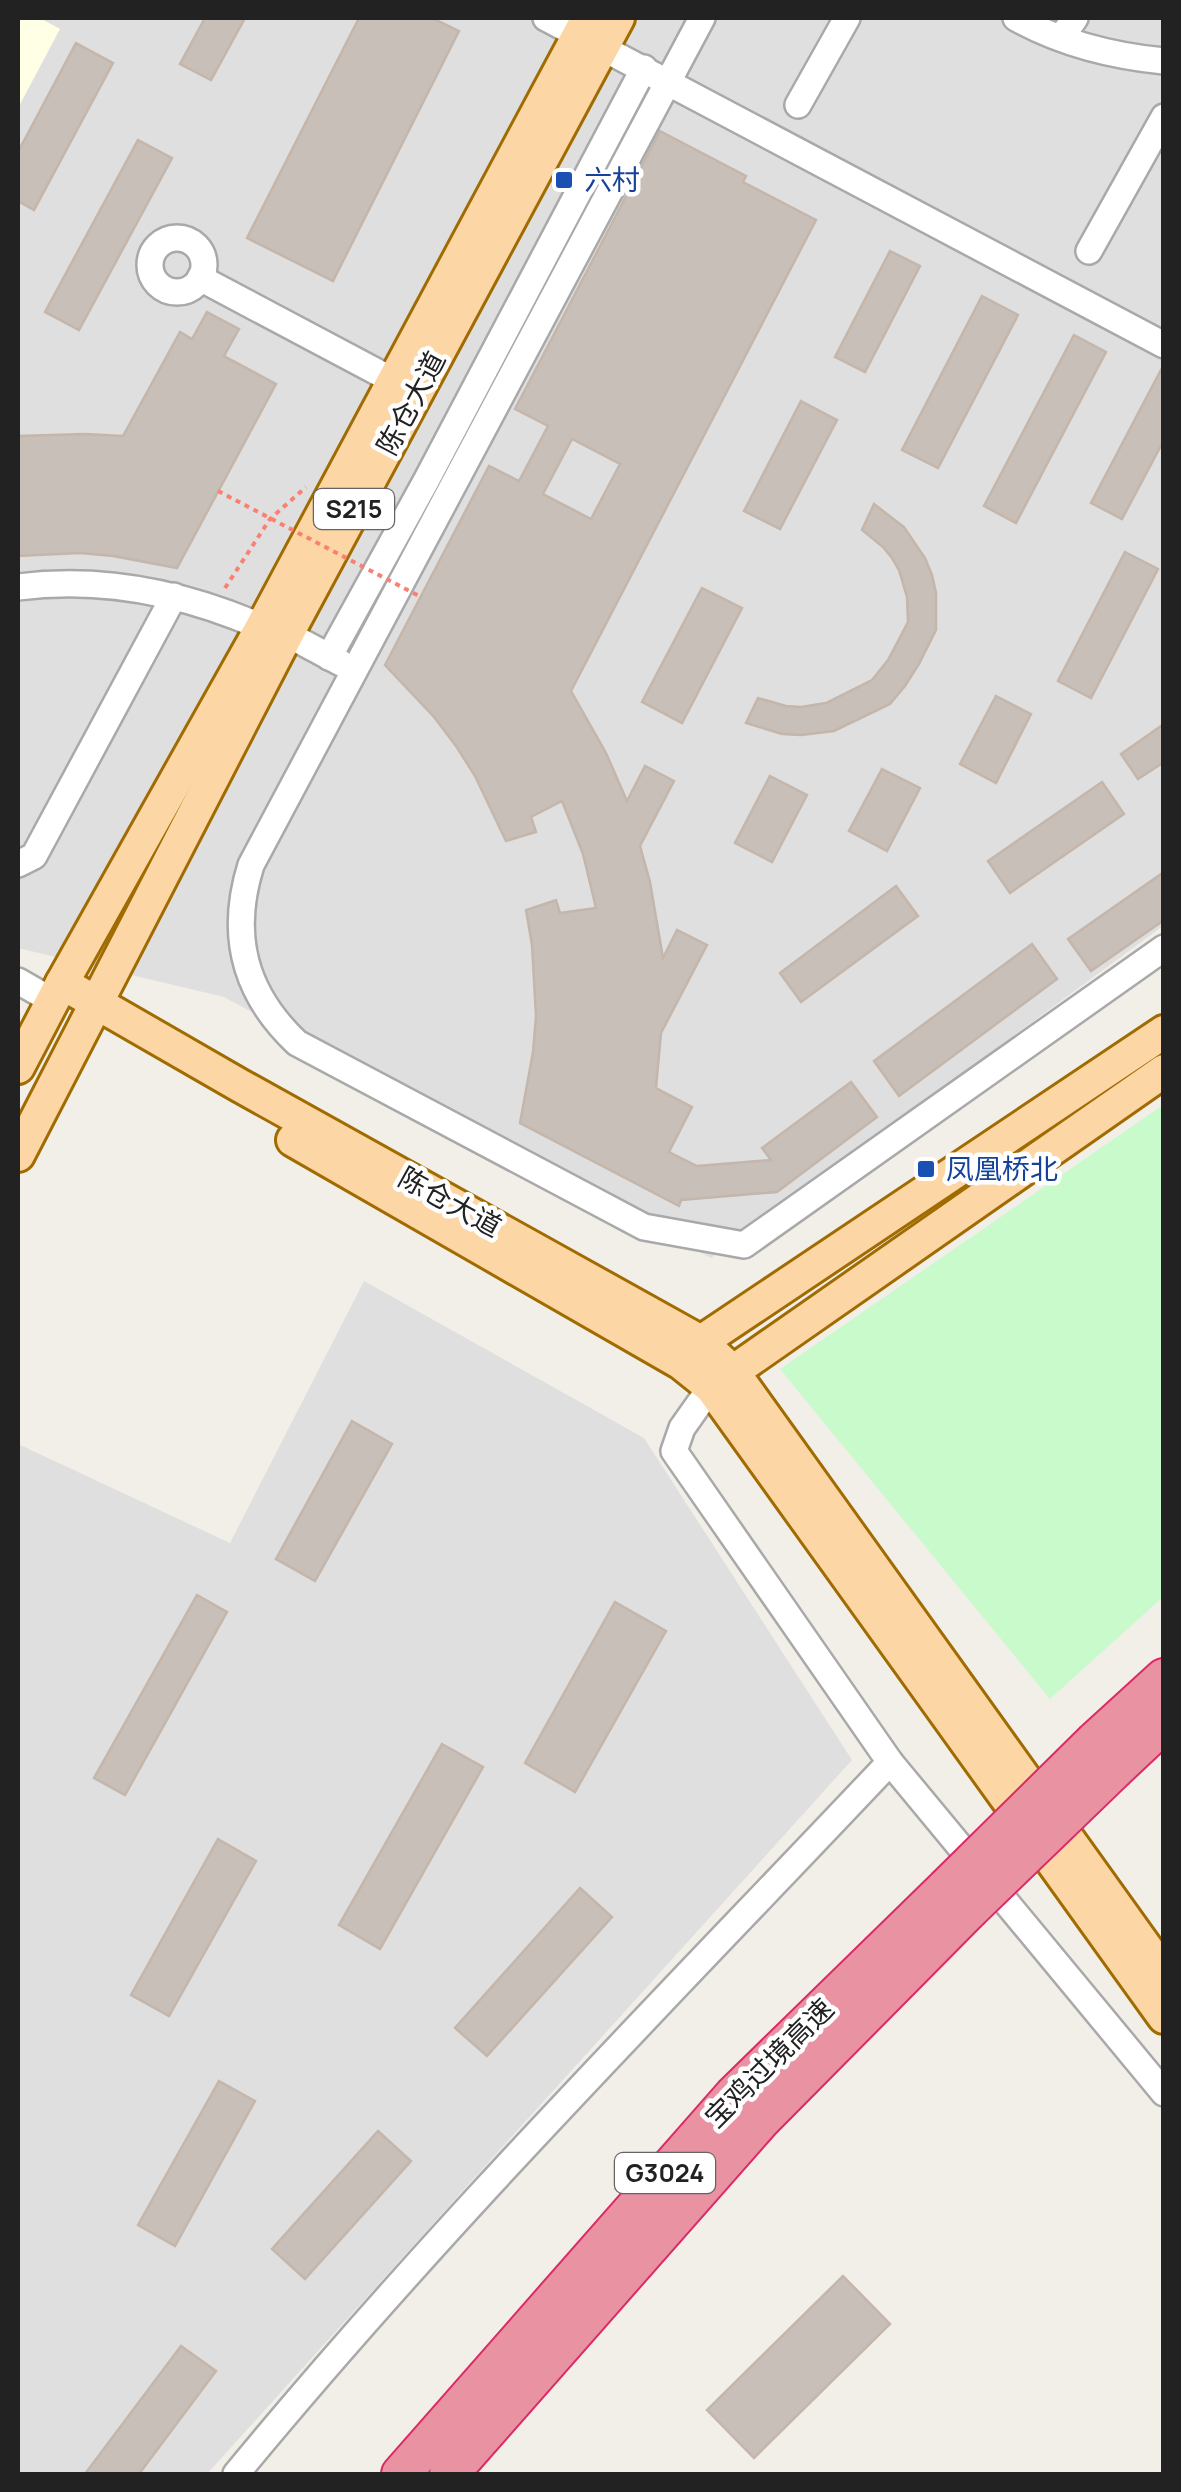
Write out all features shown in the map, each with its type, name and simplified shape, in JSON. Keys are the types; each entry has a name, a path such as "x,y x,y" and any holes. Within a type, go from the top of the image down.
{"highway":[{"name":"宝鸡过境高速","path":"401,2474 734,2095 958,1899 1105,1755 1164,1678"},
{"name":"宝鸡过境高速","path":"1105,1755 1164,1723"},
{"name":"宝鸡过境高速","path":"449,2474 958,1899"}],"main road":[{"name":"陈仓大道","path":"18,1155 91,1012 394,381 597,29"},
{"name":"陈仓大道","path":"18,1067 56,992 274,631 597,29"},
{"name":"陈仓大道","path":"56,992 691,1353 722,1379"},
{"path":"691,1353 1164,1032"},
{"path":"722,1379 1164,1071"},
{"path":"722,1379 1164,1973"},
{"path":"722,1379 1164,2017"}],"street":[{"path":"546,18 597,29 644,68 1164,345"},
{"path":"702,18 261,845 244,886 240,930 257,993 297,1043 644,1226 744,1245 1164,948"},
{"path":"798,105 847,18"},
{"path":"1016,18 1068,28 1112,54 1164,61"},
{"path":"330,657 644,68"},
{"path":"1089,250 1164,117"},
{"path":"200,278 394,381"},
{"path":"18,587 93,584 174,596 274,631 354,670"},
{"path":"18,864 34,856 174,596"},
{"path":"18,981 56,992"},
{"path":"722,1379 682,1428 674,1451 890,1762 1164,2093"},
{"path":"236,2474 453,2224 890,1762"}],"path":[{"path":"213,607 270,518 310,484"},
{"path":"218,491 421,597"}],"shaded area":[{"path":"18,18 1163,18 1163,926 711,1258 224,997 18,948"},
{"path":"18,18 40,18 60,29 18,108"},
{"path":"364,1281 644,1438 852,1760 207,2474 18,2474 18,1444 230,1543"}],"green space":[{"path":"1163,1105 1163,1597 1050,1699 780,1369"}],"building":[{"path":"205,18 245,18 211,80 180,64"},
{"path":"359,18 432,18 459,31 333,281 247,238"},
{"path":"76,43 113,63 34,210 18,201 18,152"},
{"path":"660,131 746,176 743,182 816,220 571,691 606,753 627,801 645,766 674,781 640,846 663,958 677,930 707,945 661,1033 656,1088 692,1107 669,1152 697,1166 771,1160 762,1148 851,1082 877,1117 777,1192 681,1200 679,1206 520,1123 536,1016 526,910 556,900 560,913 596,908 583,854 562,801 531,817 536,832 506,841 456,746 385,665 489,466 519,481 548,426 515,409","holes":["572,439 620,464 591,519 543,494"]},
{"path":"138,140 172,158 79,330 45,312"},
{"path":"890,251 920,266 865,372 835,357"},
{"path":"982,296 1018,315 938,468 902,450"},
{"path":"207,312 239,329 224,356 276,384 177,568 80,553 18,556 18,436 123,436 180,332 192,339"},
{"path":"1074,335 1106,352 1016,523 984,506"},
{"path":"1164,364 1164,440 1122,519 1091,503"},
{"path":"801,401 837,420 780,529 744,511"},
{"path":"874,504 904,527 932,575 936,630 919,664 890,704 834,731 782,734 746,723 758,698 786,706 826,703 872,680 888,660 908,622 907,597 892,558 862,530"},
{"path":"1125,552 1158,569 1091,698 1058,681"},
{"path":"702,588 742,608 682,723 642,702"},
{"path":"996,696 1031,714 996,783 960,764"},
{"path":"1164,724 1164,762 1138,779 1121,754"},
{"path":"882,769 920,788 887,851 849,831"},
{"path":"770,776 807,795 772,862 735,843"},
{"path":"1102,782 1124,814 1010,893 988,861"},
{"path":"1164,872 1164,920 1091,971 1068,939"},
{"path":"896,886 918,916 801,1002 780,973"},
{"path":"1032,944 1057,979 899,1096 874,1061"},
{"path":"352,1421 392,1444 315,1581 276,1559"},
{"path":"197,1595 227,1612 125,1795 94,1778"},
{"path":"615,1602 666,1631 575,1792 525,1763"},
{"path":"442,1744 483,1767 380,1949 339,1925"},
{"path":"218,1839 256,1861 169,2016 131,1995"},
{"path":"580,1888 612,1917 487,2056 455,2028"},
{"path":"219,2081 255,2101 175,2246 138,2225"},
{"path":"378,2131 411,2161 305,2279 272,2249"},
{"path":"843,2276 890,2324 754,2458 707,2410"},
{"path":"181,2346 216,2371 139,2474 85,2474"}],"place":[{"name":"六村","path":"564,180"},
{"name":"凤凰桥北","path":"926,1169"}]}
